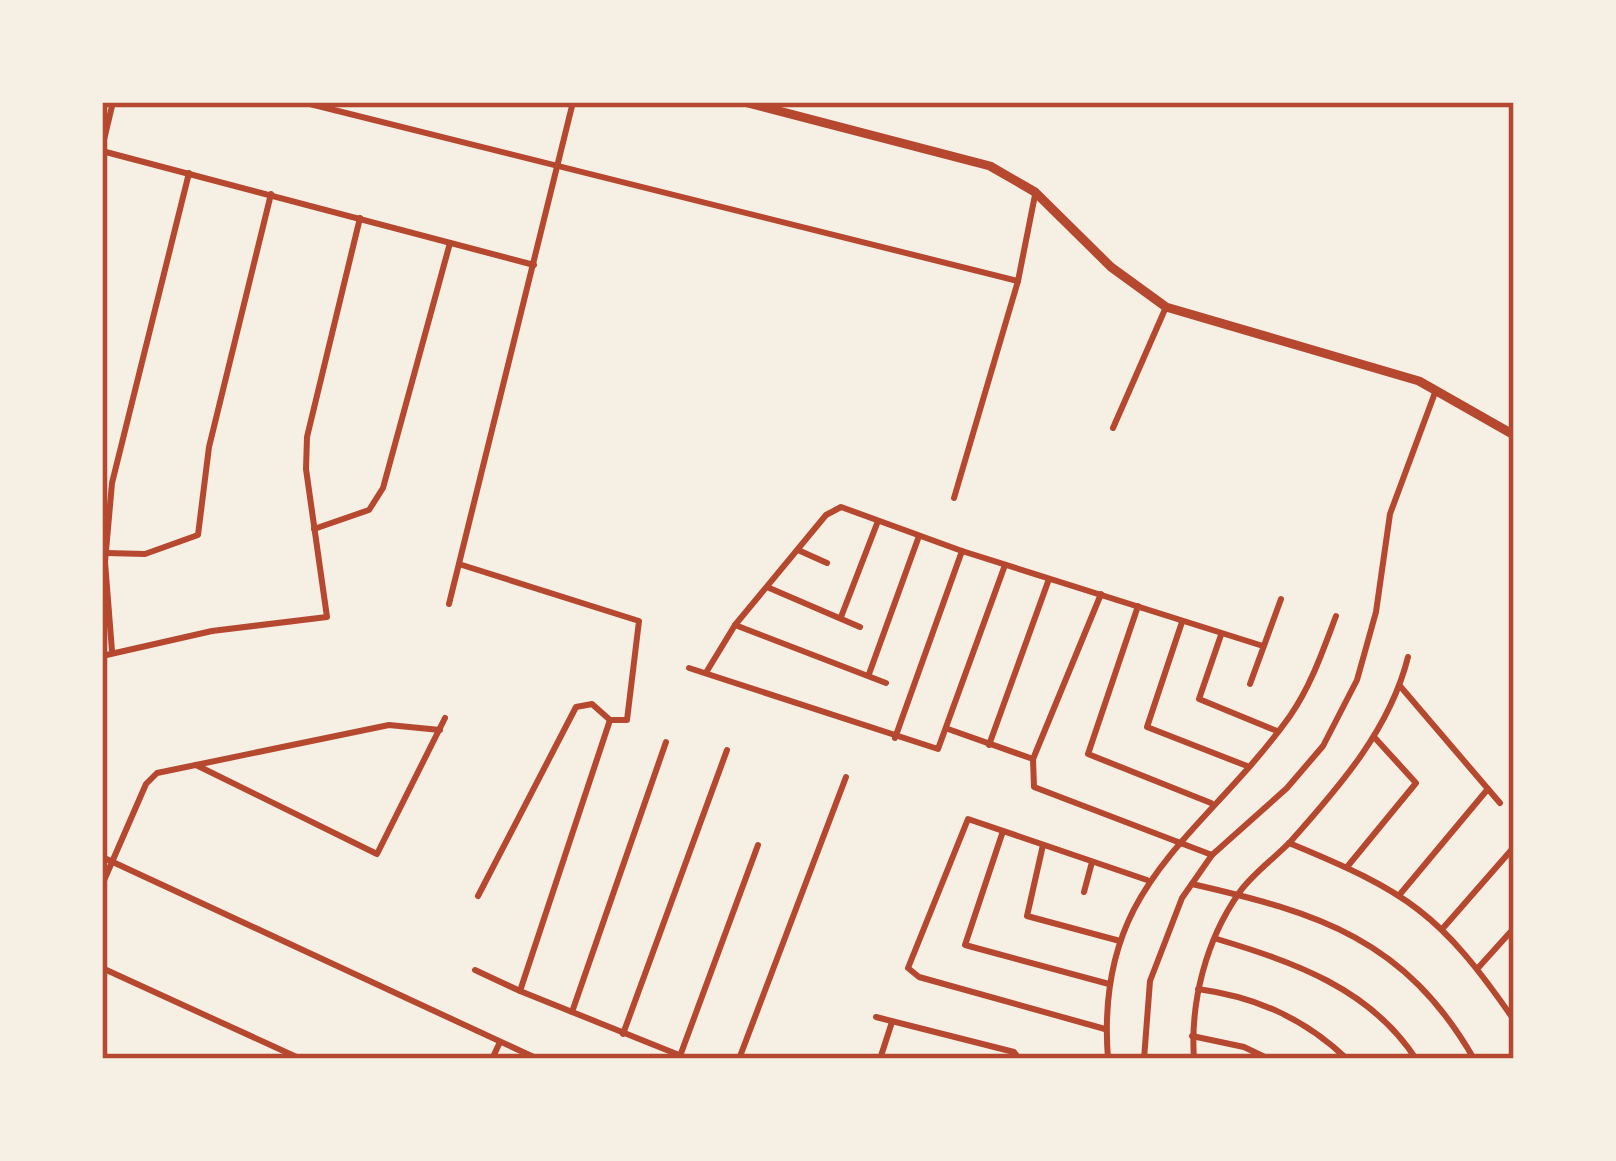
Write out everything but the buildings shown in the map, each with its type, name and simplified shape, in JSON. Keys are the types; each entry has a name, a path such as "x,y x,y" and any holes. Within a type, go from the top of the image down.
{"main road":[{"path":"744,102 990,166 1035,192 1111,267 1166,307 1352,359 1436,390 1514,435"}],"street":[{"path":"113,102 102,150 534,265"},
{"path":"302,102 1018,281"},
{"path":"449,604 572,102"},
{"path":"112,651 106,553 112,483 189,172"},
{"path":"954,498 1018,281 1035,192"},
{"path":"106,553 145,554 198,535 209,447 271,194"},
{"path":"102,656 327,617 314,529 308,437 360,218"},
{"path":"314,529 369,510 383,488 450,243"},
{"path":"1113,428 1166,307"},
{"path":"1144,1059 1150,981 1161,944 1192,884 1212,856 1287,788 1323,746 1367,656 1390,514 1436,390"},
{"path":"707,671 735,625 836,507 1263,646"},
{"path":"841,617 878,521"},
{"path":"869,674 919,536"},
{"path":"798,550 827,563"},
{"path":"895,738 962,551"},
{"path":"689,668 933,751 941,747 948,729 1005,565"},
{"path":"462,566 639,621 627,720 610,719 592,704 576,707 478,896"},
{"path":"989,745 1049,579"},
{"path":"767,587 860,627"},
{"path":"1101,593 1033,759 1035,789 1212,856"},
{"path":"1250,684 1281,599"},
{"path":"1138,606 1088,754 1211,803"},
{"path":"1108,1059 1109,984 1120,941 1148,880 1277,731 1310,682 1336,616"},
{"path":"1182,621 1148,727 1247,766"},
{"path":"735,625 886,683"},
{"path":"1221,635 1199,699 1277,731"},
{"path":"1194,1059 1198,989 1239,893 1288,843 1375,738 1408,657"},
{"path":"1400,686 1501,802"},
{"path":"196,765 377,854 445,718"},
{"path":"520,991 610,719"},
{"path":"102,885 148,779 389,725 440,730"},
{"path":"948,729 1033,759"},
{"path":"1347,867 1416,784 1375,738"},
{"path":"572,1012 666,742"},
{"path":"623,1034 727,750"},
{"path":"739,1059 846,777"},
{"path":"1401,893 1487,790"},
{"path":"1106,1029 909,974 964,822 977,820 1148,880"},
{"path":"1003,831 965,944 1109,984"},
{"path":"1288,843 1401,893 1444,927 1514,1020"},
{"path":"680,1055 758,844"},
{"path":"1043,845 1027,916 1120,941"},
{"path":"1444,927 1514,847"},
{"path":"102,857 538,1059"},
{"path":"1084,892 1093,862"},
{"path":"1192,884 1305,912 1370,944 1423,988 1474,1059"},
{"path":"1478,968 1514,928"},
{"path":"1217,939 1316,973 1379,1018 1416,1059"},
{"path":"102,968 301,1059"},
{"path":"475,970 689,1059"},
{"path":"1198,989 1240,995 1284,1013 1347,1059"},
{"path":"876,1016 1014,1052 1019,1059"},
{"path":"880,1059 892,1022"},
{"path":"1192,1036 1244,1047 1269,1059"},
{"path":"492,1059 500,1042"}]}
